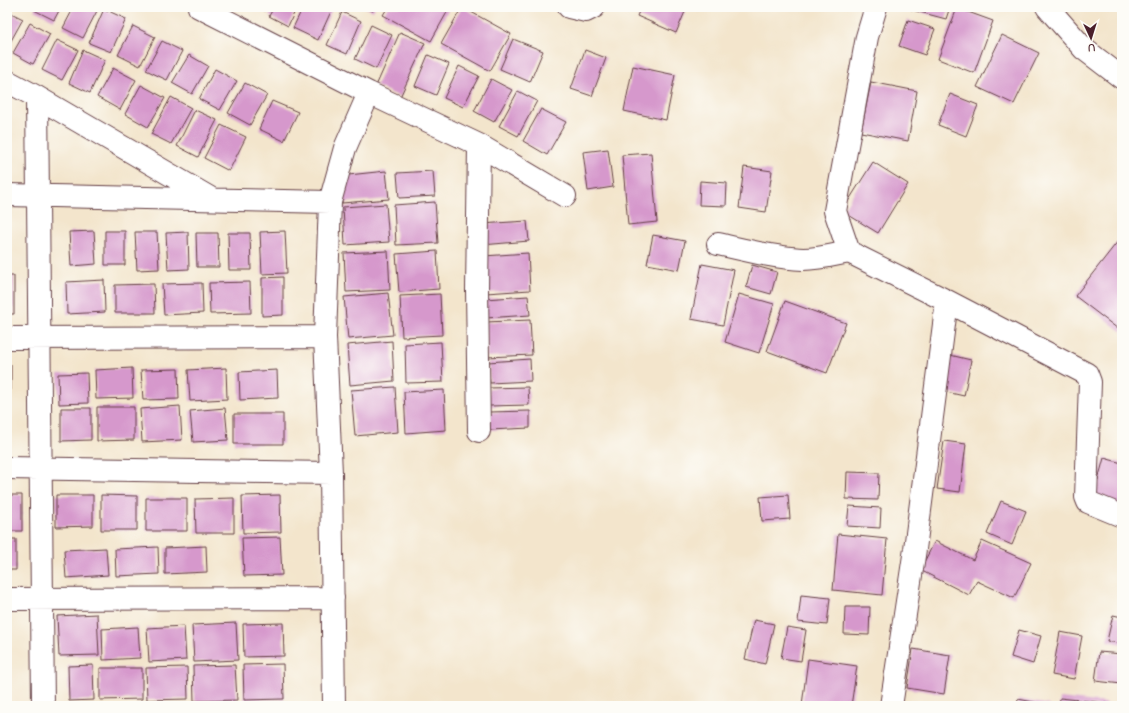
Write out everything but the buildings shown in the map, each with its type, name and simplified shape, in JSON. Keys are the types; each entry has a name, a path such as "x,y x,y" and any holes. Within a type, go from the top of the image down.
{"street":[{"path":"199,7 369,94 479,145 565,196"},
{"path":"569,7 586,11 594,7"},
{"path":"849,252 835,211 867,37 876,7"},
{"path":"1047,7 1084,49 1122,78"},
{"path":"7,81 37,96 213,200"},
{"path":"334,706 331,473 325,337 330,202 345,148 369,94"},
{"path":"37,96 42,706"},
{"path":"479,145 477,290 479,431"},
{"path":"7,195 330,202"},
{"path":"718,244 790,258 817,258 849,252 1087,374 1090,382 1086,497 1088,502 1122,516"},
{"path":"891,706 915,549 947,301"},
{"path":"7,338 325,337"},
{"path":"7,468 331,473"},
{"path":"7,599 333,598"}]}
